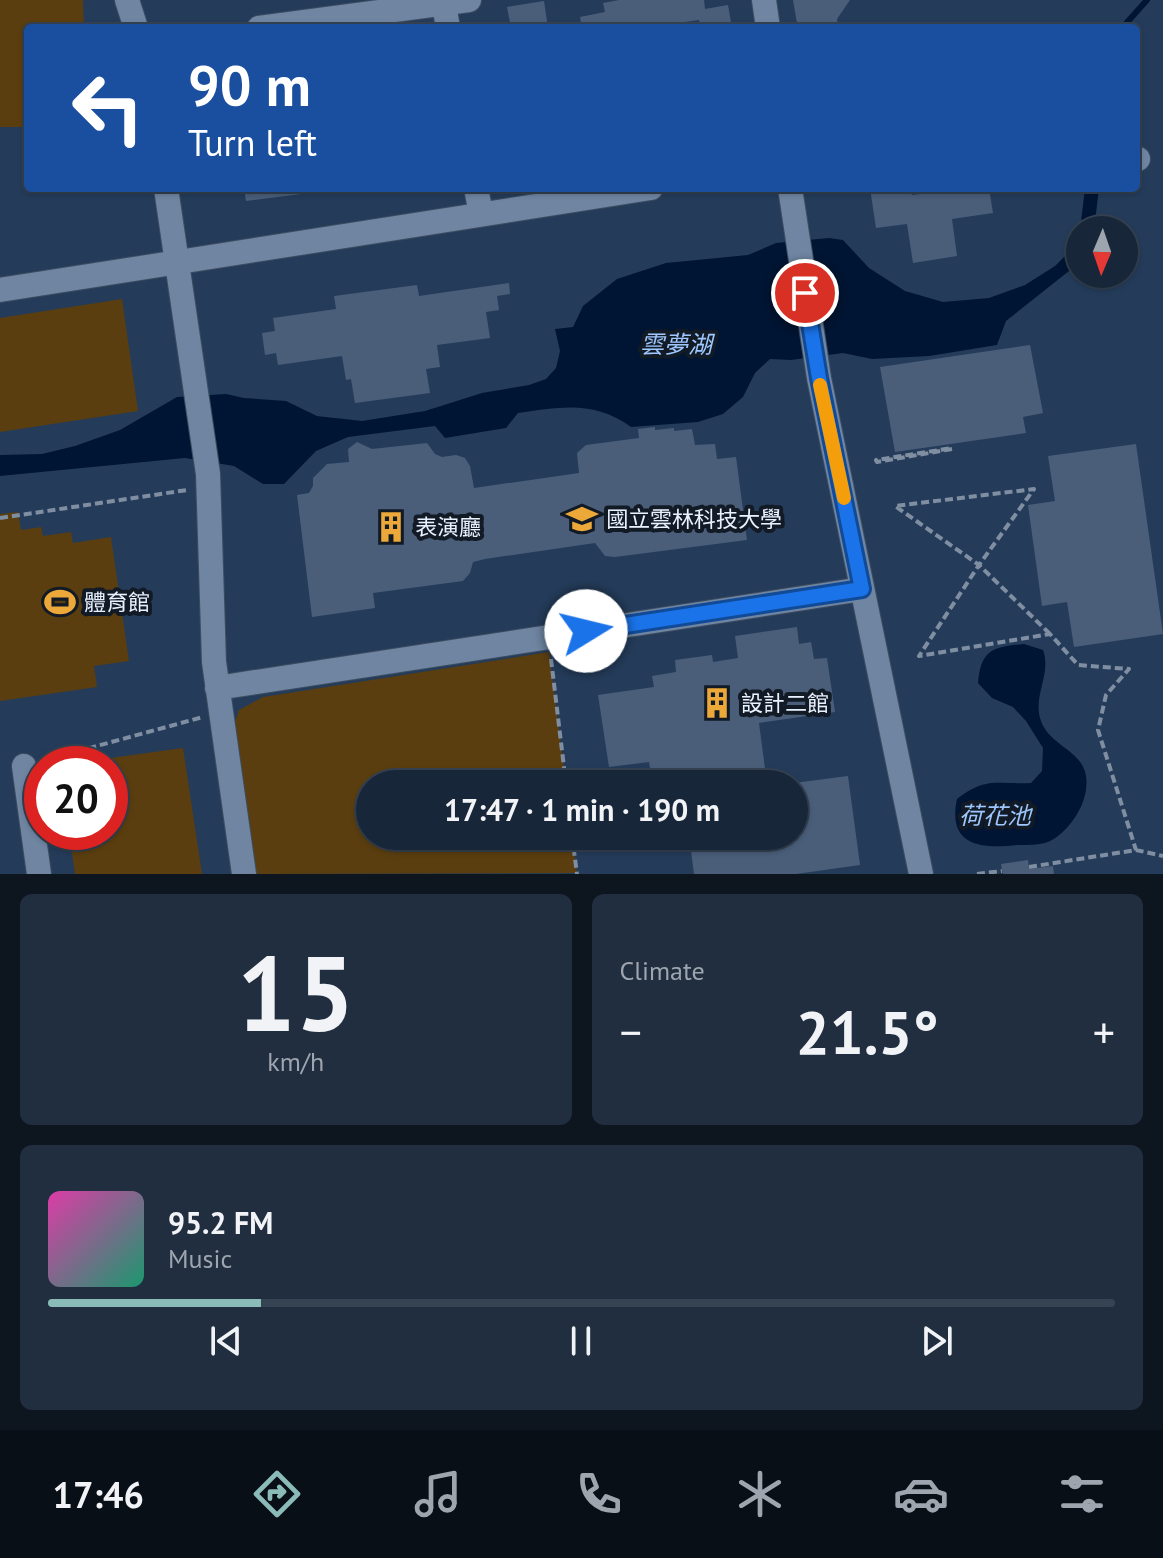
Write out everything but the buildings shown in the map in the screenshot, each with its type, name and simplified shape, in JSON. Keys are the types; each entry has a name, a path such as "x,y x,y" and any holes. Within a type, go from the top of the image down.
{"lane":[{"path":"127,0 135,24"},
{"path":"321,24 446,16 469,0"},
{"path":"764,0 767,24"},
{"path":"167,192 209,480 214,662 244,874"},
{"path":"477,192 481,214"},
{"path":"0,290 625,192"},
{"path":"790,192 819,378 921,874"},
{"path":"217,688 862,589"},
{"path":"36,850 39,874"}],"path":[{"path":"952,449 877,462 876,460 952,449"},
{"path":"0,518 209,480"},
{"path":"1050,634 919,656 979,565 1034,489 895,506 979,565 1050,634 1078,665 1129,669 1106,695 1098,730 1136,850"},
{"path":"549,652 564,770"},
{"path":"101,746 221,715"},
{"path":"574,850 577,874"},
{"path":"1029,867 1136,850 1163,856"},
{"path":"977,874 1002,871"}],"shaded area":[{"name":"國立雲林科技大學","path":"0,0 1163,0 1163,874 0,874"},
{"path":"0,0 83,0 84,24 24,24 24,127 0,127"},
{"path":"122,299 138,411 0,432 0,318"},
{"name":"體育館","path":"18,512 21,530 41,527 43,536 71,532 73,543 111,537 129,661 94,666 97,687 0,701 0,514"},
{"path":"549,652 564,770 356,770 356,850 574,850 577,873 255,874 232,731 239,710 263,697"},
{"path":"183,748 202,874 75,874 72,850 128,850 128,756"}],"water":[{"path":"1085,192 1099,192 1096,216 1082,216"},
{"name":"雲夢湖","path":"829,238 843,240 869,268 905,291 943,302 989,298 1025,285 1066,255 1066,273 1006,321 997,345 929,356 872,359 843,353 791,360 770,359 755,373 743,397 723,414 698,422 631,427 617,418 590,409 563,408 518,413 506,428 445,438 435,426 348,437 316,451 284,484 263,484 234,466 185,458 0,476 0,455 42,454 75,446 120,430 177,397 226,394 286,401 317,416 362,421 425,411 482,393 529,385 546,379 556,368 560,351 555,329 573,327 583,306 617,279 666,263 748,255 776,243"},
{"name":"荷花池","path":"1024,644 1043,650 1045,668 1039,703 1041,721 1051,736 1079,760 1086,776 1085,795 1071,823 1048,842 980,845 962,835 957,827 957,799 985,784 1031,783 1042,771 1043,748 1026,721 1013,707 992,698 978,683 982,663 990,652"}],"waterway":[{"path":"1126,24 1147,0"}],"slow traffic":[{"path":"820,385 844,498"}],"place":[{"name":"國立雲林科技大學","path":"582,519"},
{"name":"表演廳","path":"391,527"},
{"name":"體育館","path":"60,602"},
{"name":"設計二館","path":"717,703"}],"route":[{"path":"586,631 862,589 805,293"}]}
